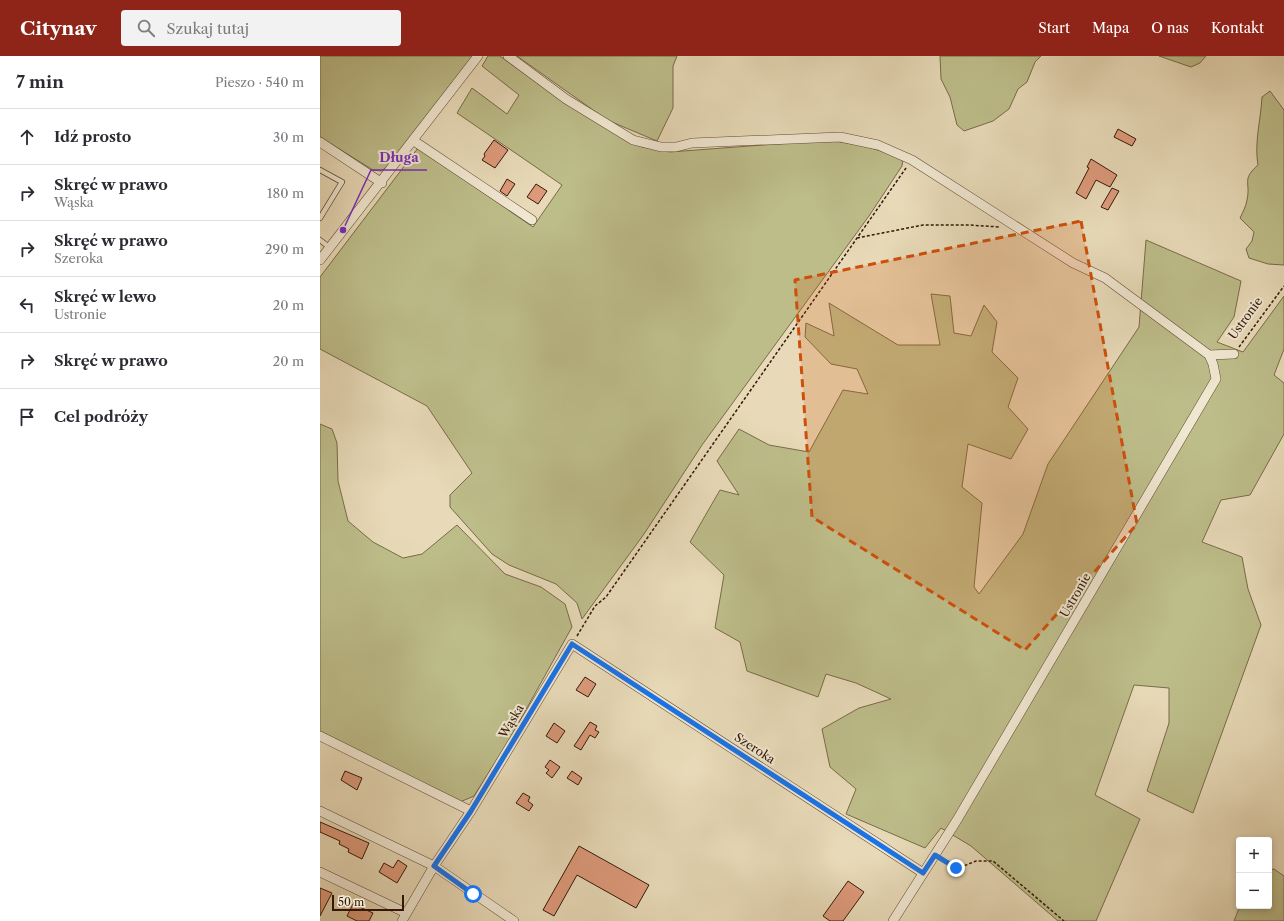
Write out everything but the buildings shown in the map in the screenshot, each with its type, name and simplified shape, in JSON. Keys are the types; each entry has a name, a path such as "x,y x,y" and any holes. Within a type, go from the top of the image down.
{"street":[{"path":"320,260 329,246 382,182 478,56"},
{"path":"508,56 566,99 633,140 661,147 676,147 692,143 840,136 878,145 912,160 1073,264 1105,278 1209,355 1234,354"},
{"path":"414,140 532,220"},
{"path":"320,142 382,182"},
{"name":"Ustronie","path":"893,921 935,855 1216,379 1213,364 1209,355"},
{"name":"Wąska","path":"404,917 434,866 471,811 572,644"},
{"name":"Szeroka","path":"572,644 923,873"},
{"path":"320,736 471,811"},
{"path":"320,812 434,866 514,921"},
{"path":"320,872 404,917"}],"lane":[{"path":"320,170 342,182 320,218"},
{"path":"320,240 329,246"}],"path":[{"path":"572,644 595,606 606,597 912,160"},
{"path":"857,238 923,225 969,225 1018,229"},
{"name":"Ustronie","path":"1234,354 1284,286"},
{"path":"935,855 956,868 976,861 993,860 1064,921"}],"highlighted area":[{"path":"1081,221 1137,524 1025,650 812,517 795,280"}],"green space":[{"path":"320,56 473,56 390,165 381,171 373,170 320,137"},
{"path":"488,56 500,56 566,103 642,147 670,152 829,140 865,146 903,158 902,166 869,216 702,445 644,534 582,619 577,603 556,584 509,565 492,554 450,507 450,495 472,473 427,406 320,349 320,277 418,148 533,227 562,185 457,113 472,88 507,114 519,95 482,66"},
{"path":"517,56 677,56 673,66 673,108 657,141 607,120"},
{"path":"940,56 1041,56 1035,62 1027,82 1018,89 1009,109 993,121 964,131 957,125 950,97 941,79"},
{"path":"1159,56 1206,56 1200,63 1191,67"},
{"path":"1270,91 1284,110 1284,265 1268,264 1249,258 1246,249 1252,241 1254,232 1240,218 1247,200 1248,178 1258,165 1257,140 1262,97"},
{"path":"1146,240 1241,281 1234,317 1217,342 1243,352 1284,296 1284,349 1274,375 1284,383 1284,434 1250,495 1221,500 1202,542 1242,557 1248,589 1261,625 1193,813 1147,791 1169,723 1169,688 1134,685 1095,795 1140,819 1096,921 1058,921 971,846 941,828 925,848 846,814 856,789 830,767 822,729 859,708 891,699 856,683 826,674 818,697 747,671 740,642 715,628 724,575 690,542 720,490 739,495 717,461 739,429 769,445 809,452 843,390 868,394 857,369 831,364 805,337 806,323 834,336 829,303 898,345 940,345 931,294 950,296 954,333 971,336 984,305 997,322 992,352 1018,378 1008,407 1028,429 1011,459 968,444 962,487 982,503 974,587 979,594 1023,534 1048,464 1139,327"},
{"path":"320,424 332,429 337,443 338,481 348,521 373,542 403,558 422,554 457,525 505,574 541,587 565,604 572,627 508,742 474,796 460,802 320,732"},
{"path":"1272,869 1274,869 1284,876 1284,921 1234,921 1239,909 1272,909"}],"place":[{"name":"Długa","path":"343,230"}],"route":[{"path":"473,894 434,866 471,811 572,644 923,873 935,855 956,868"}]}
